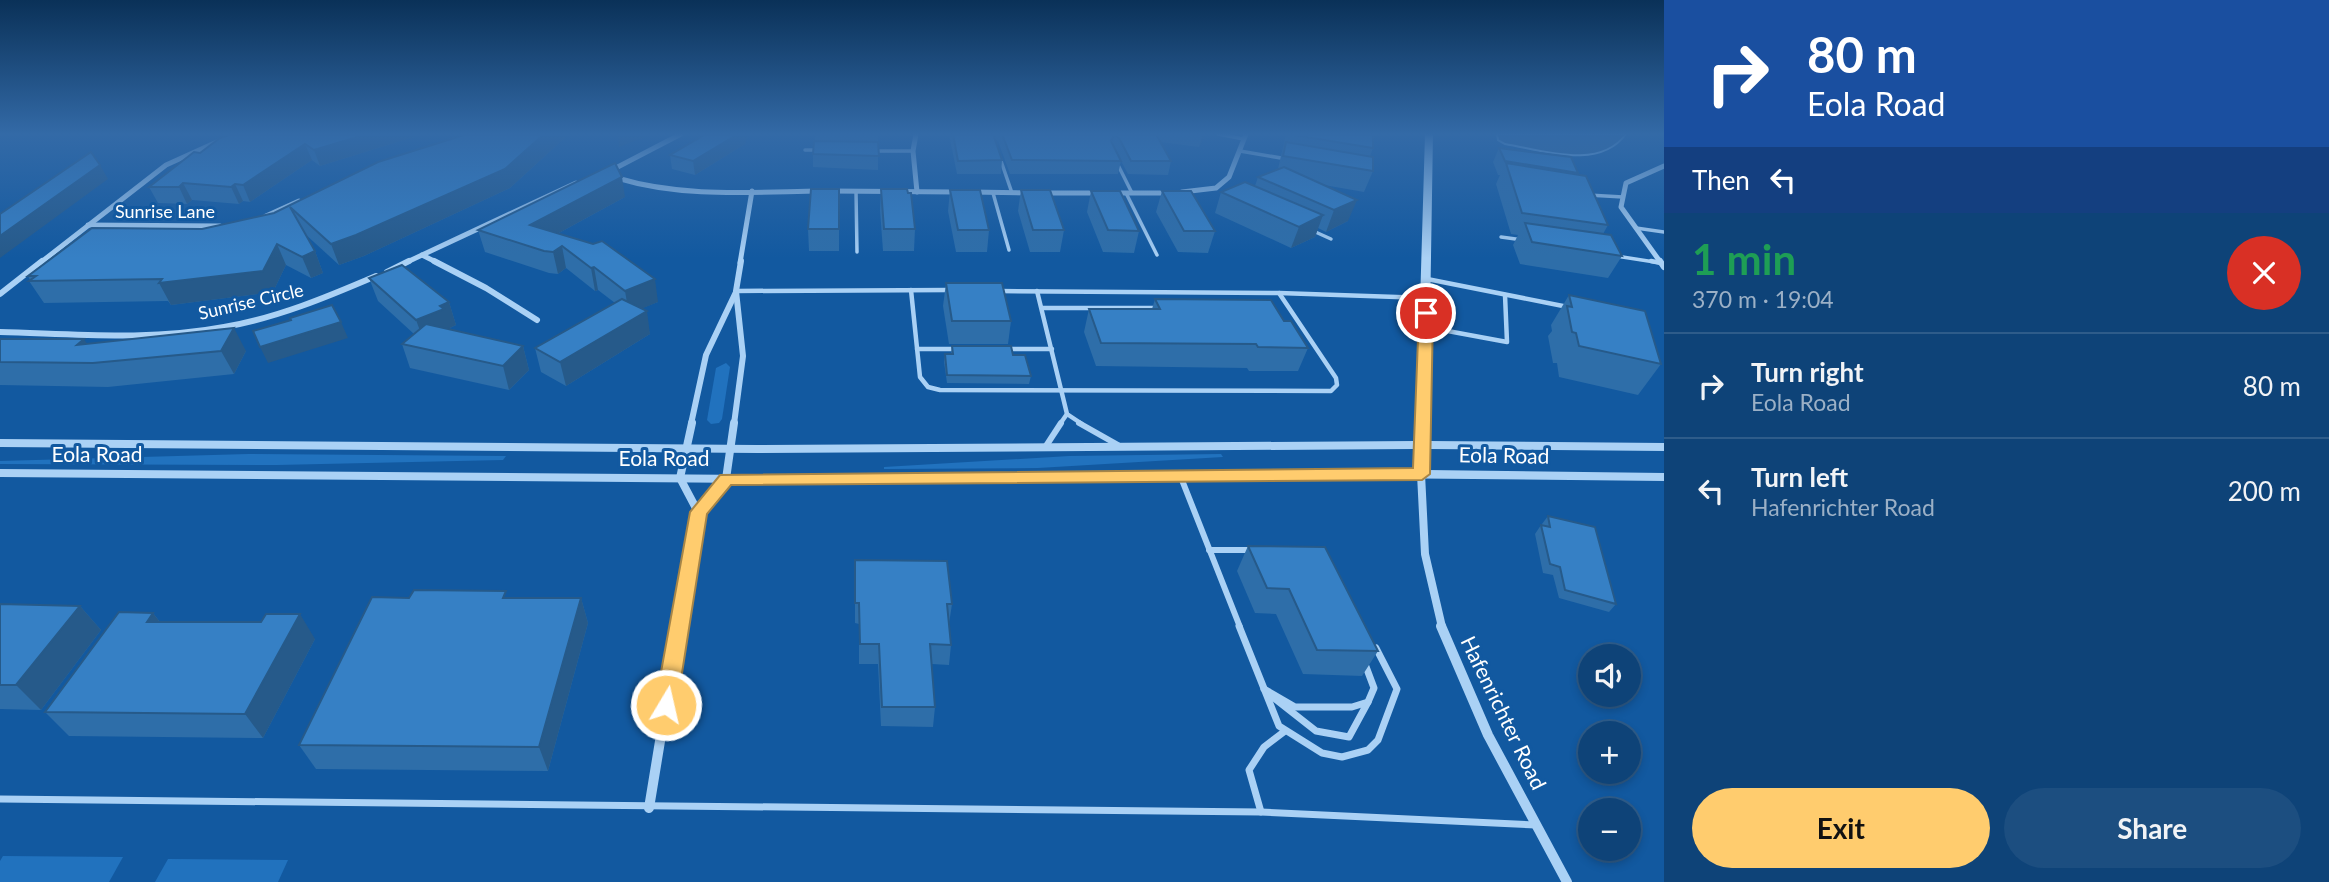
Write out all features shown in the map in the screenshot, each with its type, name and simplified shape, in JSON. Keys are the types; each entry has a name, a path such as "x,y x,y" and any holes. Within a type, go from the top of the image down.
{"street":[{"path":"0,294 153,175"},
{"path":"612,175 654,188 993,193 1183,192 1216,187 1229,175"},
{"path":"915,175 917,192"},
{"name":"Hafenrichter Road","path":"1428,175 1422,474 1423,532 1428,578 1440,625 1455,667 1567,882"},
{"path":"1644,175 1626,183 1621,207 1663,265"},
{"name":"Sunrise Circle","path":"0,332 157,334 222,327 298,309 581,181"},
{"path":"649,808 698,512 726,479 743,356 736,291 752,191"},
{"path":"260,218 303,199"},
{"name":"Sunrise Lane","path":"88,225 224,225"},
{"path":"422,255 486,288 537,320"},
{"path":"698,512 680,478 685,448 706,355 736,291"},
{"name":"Eola Road","path":"0,443 730,449 1423,445 1664,447"},
{"name":"Eola Road","path":"0,473 726,479 1422,474 1664,477"}],"lane":[{"path":"1006,175 1012,193"},
{"path":"1121,175 1157,255"},
{"path":"1216,187 1228,193"},
{"path":"856,191 857,252"},
{"path":"993,193 1009,250"},
{"path":"1585,194 1623,197"},
{"path":"1636,228 1664,232"},
{"path":"1308,229 1331,239"},
{"path":"1501,237 1527,241"},
{"path":"1607,254 1663,265"},
{"path":"1427,279 1572,308"},
{"path":"911,290 920,377 928,387 940,390 1331,391 1337,385 1336,378 1279,293"},
{"path":"736,291 961,290"},
{"path":"986,291 1279,293 1426,298"},
{"path":"1037,291 1067,414 1056,435 1044,447"},
{"path":"1426,327 1507,342 1505,295"},
{"path":"1042,308 1166,309"},
{"path":"1073,308 1108,315"},
{"path":"1279,308 1290,308"},
{"path":"917,349 971,349"},
{"path":"998,349 1052,349"},
{"path":"1067,414 1108,441 1121,446"},
{"path":"1180,475 1279,726 1322,753 1342,757 1368,750 1378,740 1397,689 1373,643"},
{"path":"1209,550 1258,550"},
{"path":"1264,690 1306,726 1328,737 1349,737 1358,726 1374,688 1362,658"},
{"path":"1264,690 1295,707 1352,707 1368,702"},
{"path":"1261,812 1249,770 1264,747 1285,731"},
{"path":"0,799 649,808 1261,812 1536,825"}],"shaded area":[{"path":"726,363 730,367 722,419 719,423 711,424 707,420 716,368"},
{"path":"248,454 506,456 503,460 277,465 0,464 0,461"},
{"path":"1221,454 1223,457 1038,468 884,469 1069,456"},
{"path":"3,856 123,857 109,882 0,882 0,861"},
{"path":"168,859 288,860 278,882 155,882"}],"building":[{"path":"57,175 86,175 0,236 0,214"},
{"path":"164,175 258,175 243,185 235,184 231,187 183,183 179,187 149,187"},
{"path":"351,175 491,175 331,244 290,207 315,251 302,257 277,244 263,271 159,283 162,279 29,281 36,276 28,276 92,228 202,229 274,213"},
{"path":"590,175 621,175 530,225 593,244 602,241 655,279 625,291 562,246 553,252 544,251 478,230"},
{"path":"1302,175 1357,200 1334,210 1258,177"},
{"path":"1510,175 1581,175 1586,176 1608,225 1522,213"},
{"path":"1245,182 1323,215 1299,227 1221,192"},
{"path":"811,189 839,189 839,229 808,229"},
{"path":"881,189 907,189 908,193 911,193 915,229 884,229"},
{"path":"950,190 980,190 989,230 958,230"},
{"path":"1021,190 1050,190 1064,230 1033,230"},
{"path":"1091,191 1120,191 1139,231 1108,230"},
{"path":"1162,191 1191,191 1215,231 1184,231"},
{"path":"1525,223 1611,235 1622,256 1532,242"},
{"path":"402,265 449,302 440,306 444,309 416,320 369,278"},
{"path":"946,283 1002,283 1011,321 952,321"},
{"path":"1569,295 1645,311 1661,364 1579,346 1576,333 1572,332 1567,306 1572,307"},
{"path":"622,299 647,311 560,362 535,348"},
{"path":"1155,299 1271,300 1284,321 1291,321 1308,348 1258,347 1256,344 1101,343 1089,309 1160,309"},
{"path":"332,305 341,322 260,347 253,331"},
{"path":"426,324 523,346 503,366 402,344"},
{"path":"234,328 221,351 93,363 0,362 0,339 84,339 77,345"},
{"path":"952,346 1011,346 1013,355 1025,355 1031,376 947,375 945,354 953,354"},
{"path":"1548,516 1595,527 1616,604 1565,590 1560,567 1550,564 1541,525 1550,527"},
{"path":"1248,546 1325,547 1378,651 1317,650 1289,589 1267,588"},
{"path":"855,560 947,561 952,604 947,604 951,645 930,644 935,707 882,707 879,644 860,644 859,603 855,603"},
{"path":"414,590 506,591 503,598 581,598 539,747 299,745 372,597 409,598"},
{"path":"0,604 80,606 16,685 0,685"},
{"path":"119,612 153,613 147,622 261,622 266,614 300,614 245,714 45,712"}],"route":[{"path":"666,705 698,512 726,479 1422,474 1426,313"}]}
